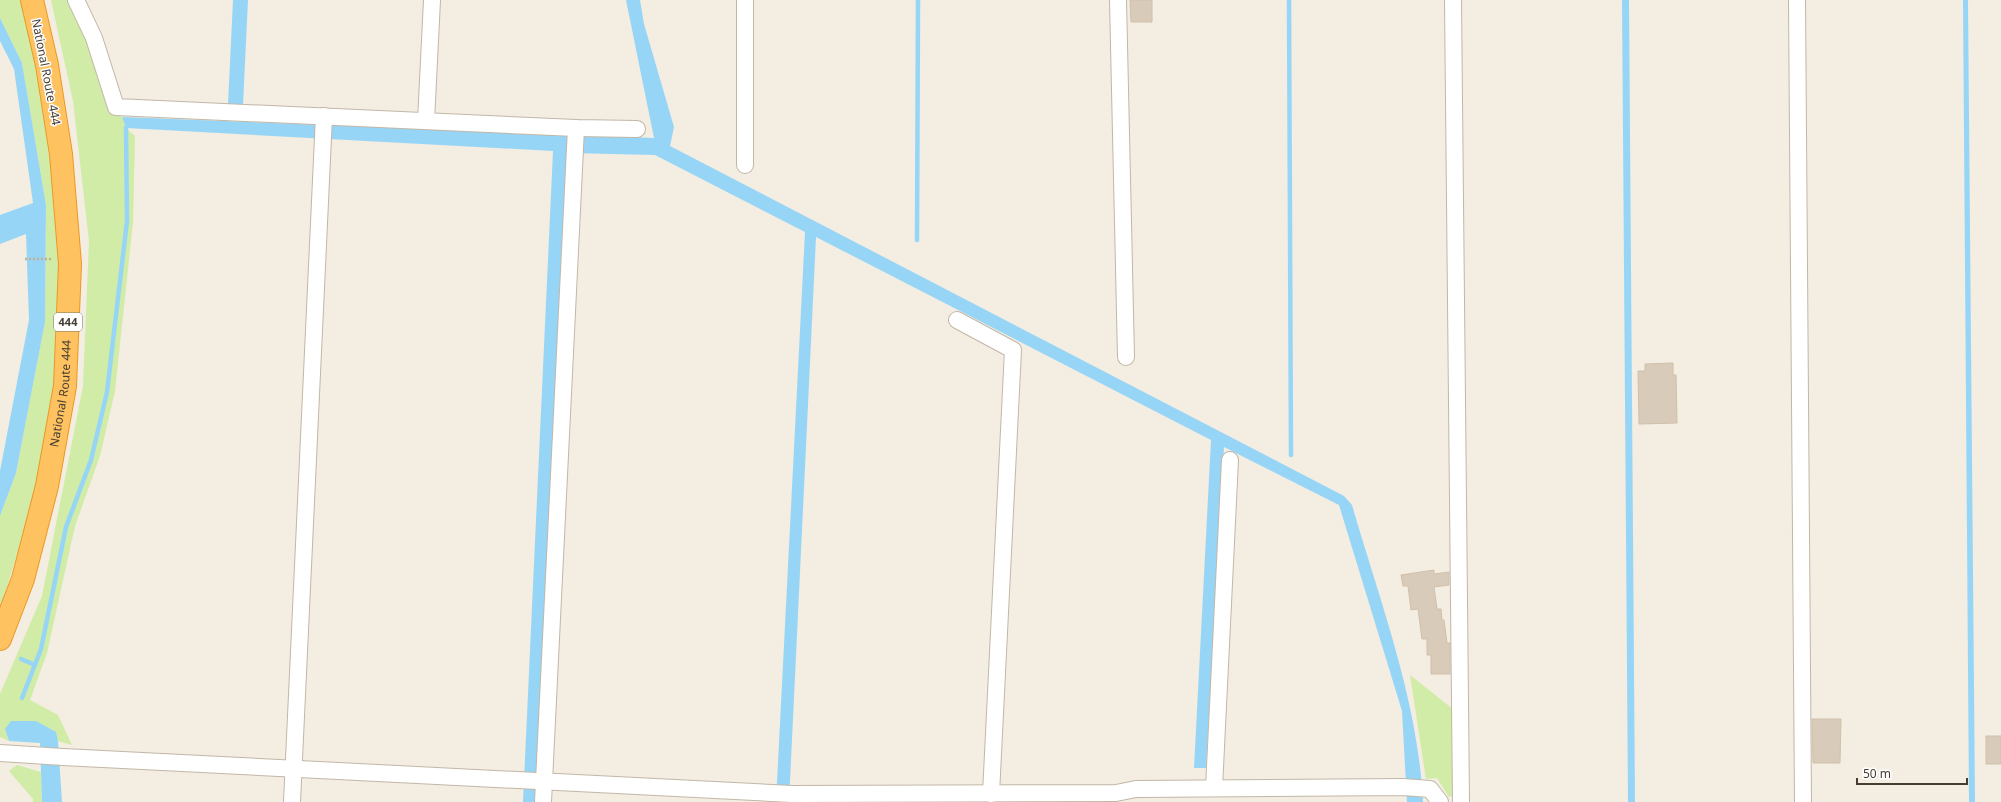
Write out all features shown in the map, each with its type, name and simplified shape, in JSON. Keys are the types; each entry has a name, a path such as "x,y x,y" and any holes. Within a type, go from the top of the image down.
{"highway":[{"name":"National Route 444","path":"0,639 23,579 47,486 65,386 70,264 61,154 47,65 32,0"}],"street":[{"path":"76,0 94,38 116,107 637,130"},
{"path":"426,121 432,0"},
{"path":"745,0 745,165"},
{"path":"1118,0 1126,358"},
{"path":"1453,0 1461,802"},
{"path":"1797,0 1803,802"},
{"path":"292,802 324,116"},
{"path":"542,802 576,128"},
{"path":"957,320 1013,350 991,794"},
{"path":"1214,788 1230,460"},
{"path":"0,753 63,758 792,794 811,798 917,798 991,794 1119,796 1136,789 1404,787 1430,789 1440,802"}],"path":[{"path":"25,259 51,259"}],"green space":[{"path":"0,0 21,0 39,79 53,160 60,260 55,379 34,499 0,609 0,516 16,473 45,322 46,205 22,63 0,18"},
{"path":"51,0 69,0 86,36 111,111 122,117 126,128 135,136 133,222 115,391 100,456 75,526 47,653 30,700 58,715 72,745 58,741 55,732 5,729 9,741 0,737 0,694 42,596 83,386 89,241 73,101"},
{"path":"1410,675 1454,710 1456,794 1449,797 1437,778 1426,779"},
{"path":"17,765 41,772 42,802 33,802 33,799 9,771"}],"water":[{"path":"233,0 248,0 243,105 228,104"},
{"path":"626,0 640,0 644,24 674,127 670,146 1344,496 1352,505 1406,689 1420,764 1423,802 1407,802 1402,711 1339,505 1224,447 1206,768 1194,768 1211,440 816,237 789,802 776,802 805,232 655,155 569,153 537,802 523,802 553,151 126,128 122,117 654,138"},
{"path":"1622,0 1629,0 1635,802 1628,802"},
{"path":"1963,0 1968,0 1975,802 1969,802"},
{"path":"0,18 22,63 46,205 45,322 16,473 0,516 0,471 29,320 26,234 0,244 0,215 33,203 14,69 0,41"},
{"path":"11,721 36,721 56,732 58,741 62,802 42,802 40,743 9,741 5,729"}],"building":[{"path":"1130,0 1152,0 1152,22 1131,22"},
{"path":"1673,363 1673,375 1676,375 1677,423 1639,424 1638,371 1645,371 1645,364"},
{"path":"1434,570 1434,574 1449,572 1449,585 1434,587 1437,609 1441,609 1447,643 1450,643 1450,674 1431,674 1431,655 1427,655 1427,639 1422,639 1418,609 1411,610 1408,586 1403,586 1401,575"},
{"path":"1812,719 1841,719 1840,763 1813,763"},
{"path":"1986,736 2001,736 2001,764 1986,764"}],"waterway":[{"path":"917,240 918,0"},
{"path":"1289,0 1291,455"},
{"path":"22,698 41,649 66,527 91,460 107,392 127,221 126,128"},
{"path":"21,659 35,665"}]}
